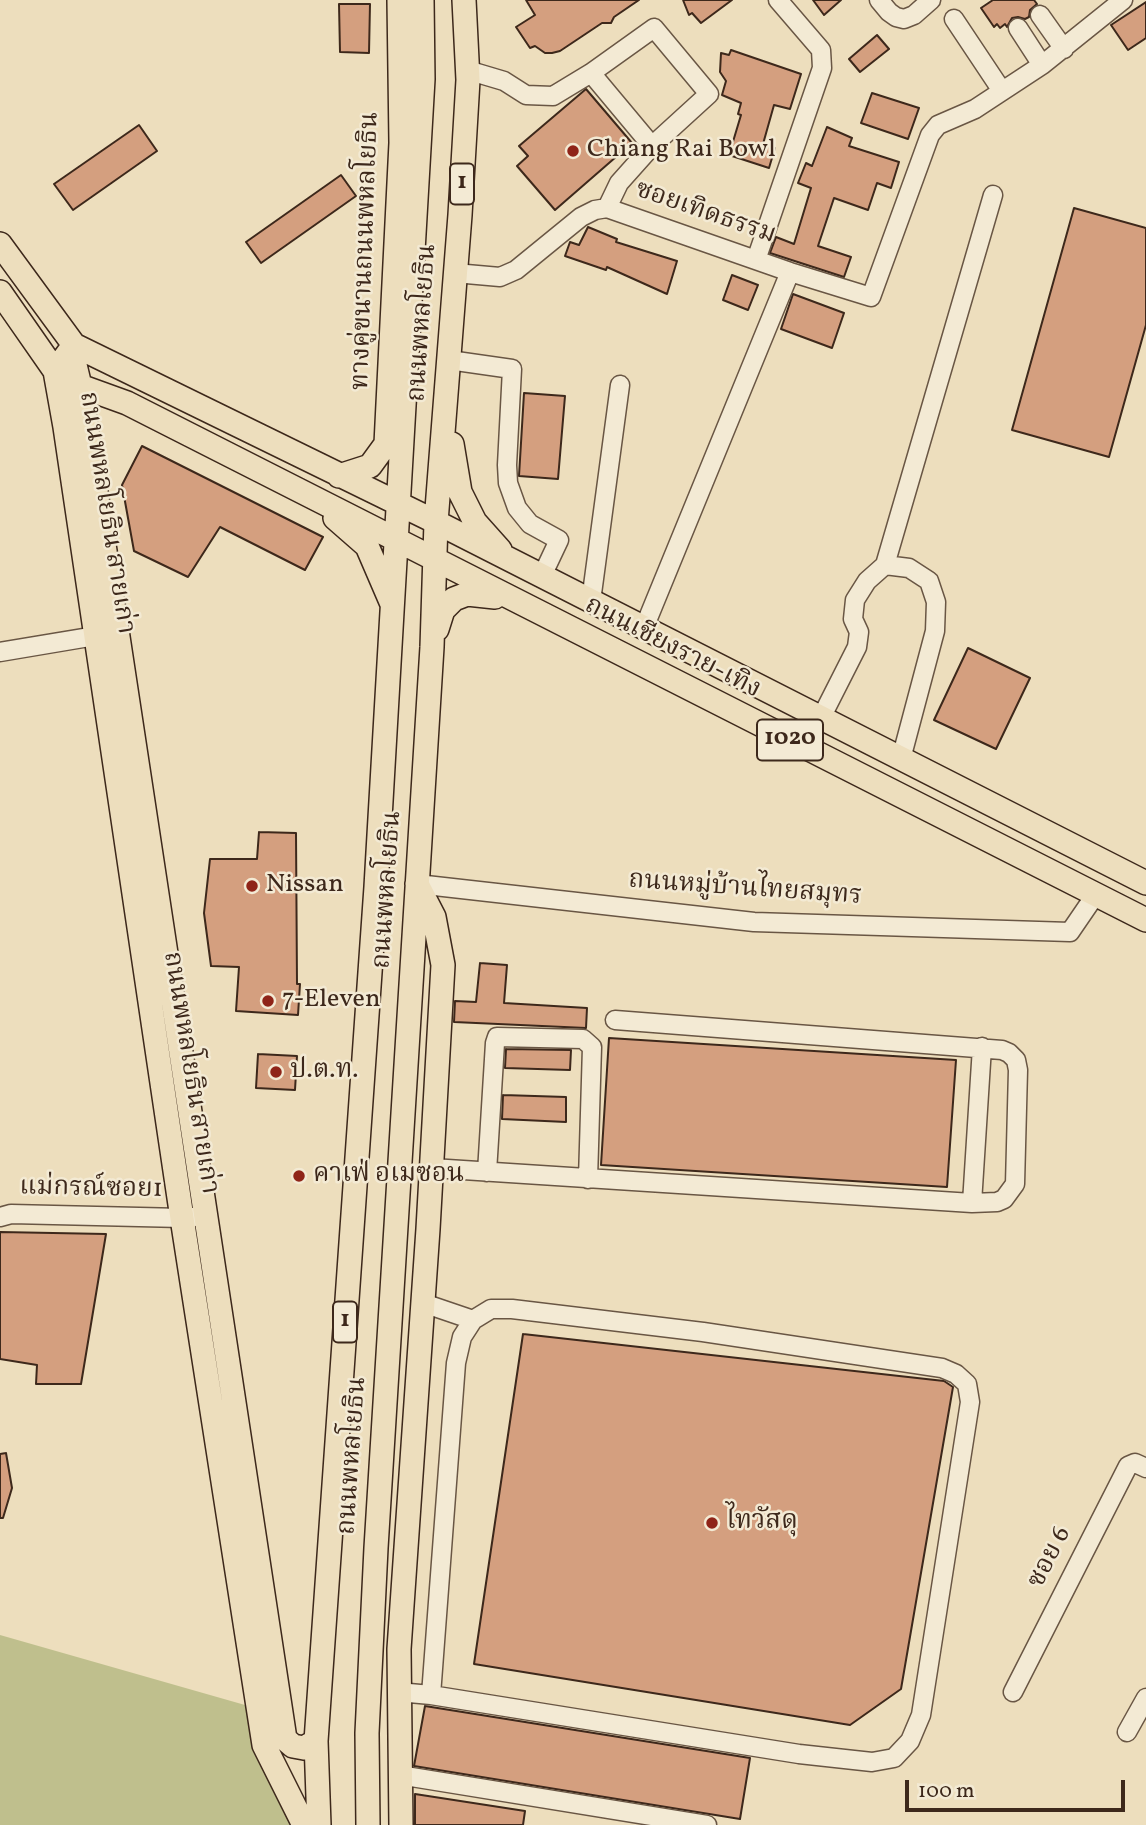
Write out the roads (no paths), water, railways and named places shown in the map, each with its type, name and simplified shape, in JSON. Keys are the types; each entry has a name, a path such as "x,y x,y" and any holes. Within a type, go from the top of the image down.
{"main road":[{"name":"ทางคู่ขนานถนนพหลโยธิน","path":"340,476 370,466 386,444 401,143 399,0"},
{"name":"ถนนพหลโยธิน","path":"319,1825 316,1741 398,540 423,79 422,0"},
{"name":"ถนนพหลโยธิน","path":"368,1825 367,1733 376,1548 432,647 436,522 467,69 464,0"},
{"path":"401,143 416,203"},
{"path":"0,244 74,345 399,505"},
{"path":"0,292 55,371 80,386 127,403 398,540"},
{"name":"ถนนพหลโยธิน สายเก่า","path":"74,345 55,371 95,636 194,1217 285,1739 293,1746 304,1748 316,1741"},
{"name":"ถนนพหลโยธิน สายเก่า","path":"74,345 264,1745 304,1825"},
{"path":"447,388 454,464 460,492 475,522 511,562"},
{"path":"86,435 94,406 127,403"},
{"path":"306,494 367,546 393,607"},
{"name":"1020","path":"399,505 1146,883"},
{"name":"1020","path":"398,540 435,560"},
{"name":"ถนนเชียงราย-เทิง","path":"435,560 1146,920"},
{"path":"432,647 443,610 454,599 467,594 516,601"},
{"path":"401,1825 399,1649 443,965 435,917 417,884"},
{"path":"376,1548 399,1649"}],"street":[{"path":"755,260 822,68 821,50 778,0"},
{"path":"879,0 889,12 904,19 914,15 931,0"},
{"path":"954,19 1002,91 1064,49 1123,0"},
{"path":"1040,15 1064,49"},
{"path":"467,69 504,81 526,95 553,96 591,73 654,28 709,94 652,146 619,183 607,208"},
{"path":"1018,28 1042,65"},
{"path":"591,73 652,146"},
{"name":"ซอยเทิดธรรม","path":"455,273 500,277 516,270 582,217 595,210 607,208 790,272 871,297 930,135 938,125 975,109 1002,91"},
{"path":"821,718 857,647 859,632 853,619 855,600 867,582 885,565 993,195"},
{"path":"644,628 790,272"},
{"path":"449,360 512,369 508,483 517,508 530,524 559,540 542,576"},
{"path":"591,601 621,385"},
{"path":"885,565 909,568 929,581 936,602 935,631 901,758"},
{"path":"0,652 95,636"},
{"name":"ถนนหมู่บ้านไทยสมุทร","path":"417,884 754,922 1070,932 1096,894"},
{"path":"432,1168 972,1203 997,1202 1004,1199 1015,1184 1018,1070 1016,1060 1002,1050 615,1020"},
{"path":"487,1172 497,1037 583,1039 592,1047 588,1179"},
{"path":"972,1203 982,1047"},
{"name":"แม่กรณ์ซอย1","path":"0,1217 11,1214 194,1217"},
{"path":"423,1303 473,1320"},
{"path":"398,1692 799,1754 872,1762 894,1758 910,1741 921,1715 970,1402 967,1384 956,1374 942,1368 703,1332 512,1309 491,1309 473,1320 462,1337 456,1363 431,1695"},
{"name":"ซอย 6","path":"1013,1692 1128,1466 1135,1463 1146,1468"},
{"path":"1127,1732 1146,1699"},
{"path":"399,1775 707,1825"}],"place":[{"name":"Chiang Rai Bowl","path":"573,151"},
{"name":"Nissan","path":"252,886"},
{"name":"7-Eleven","path":"268,1001"},
{"name":"ป.ต.ท.","path":"276,1072"},
{"name":"คาเฟ่ อเมซอน","path":"299,1176"},
{"name":"ไทวัสดุ","path":"712,1523"}]}
